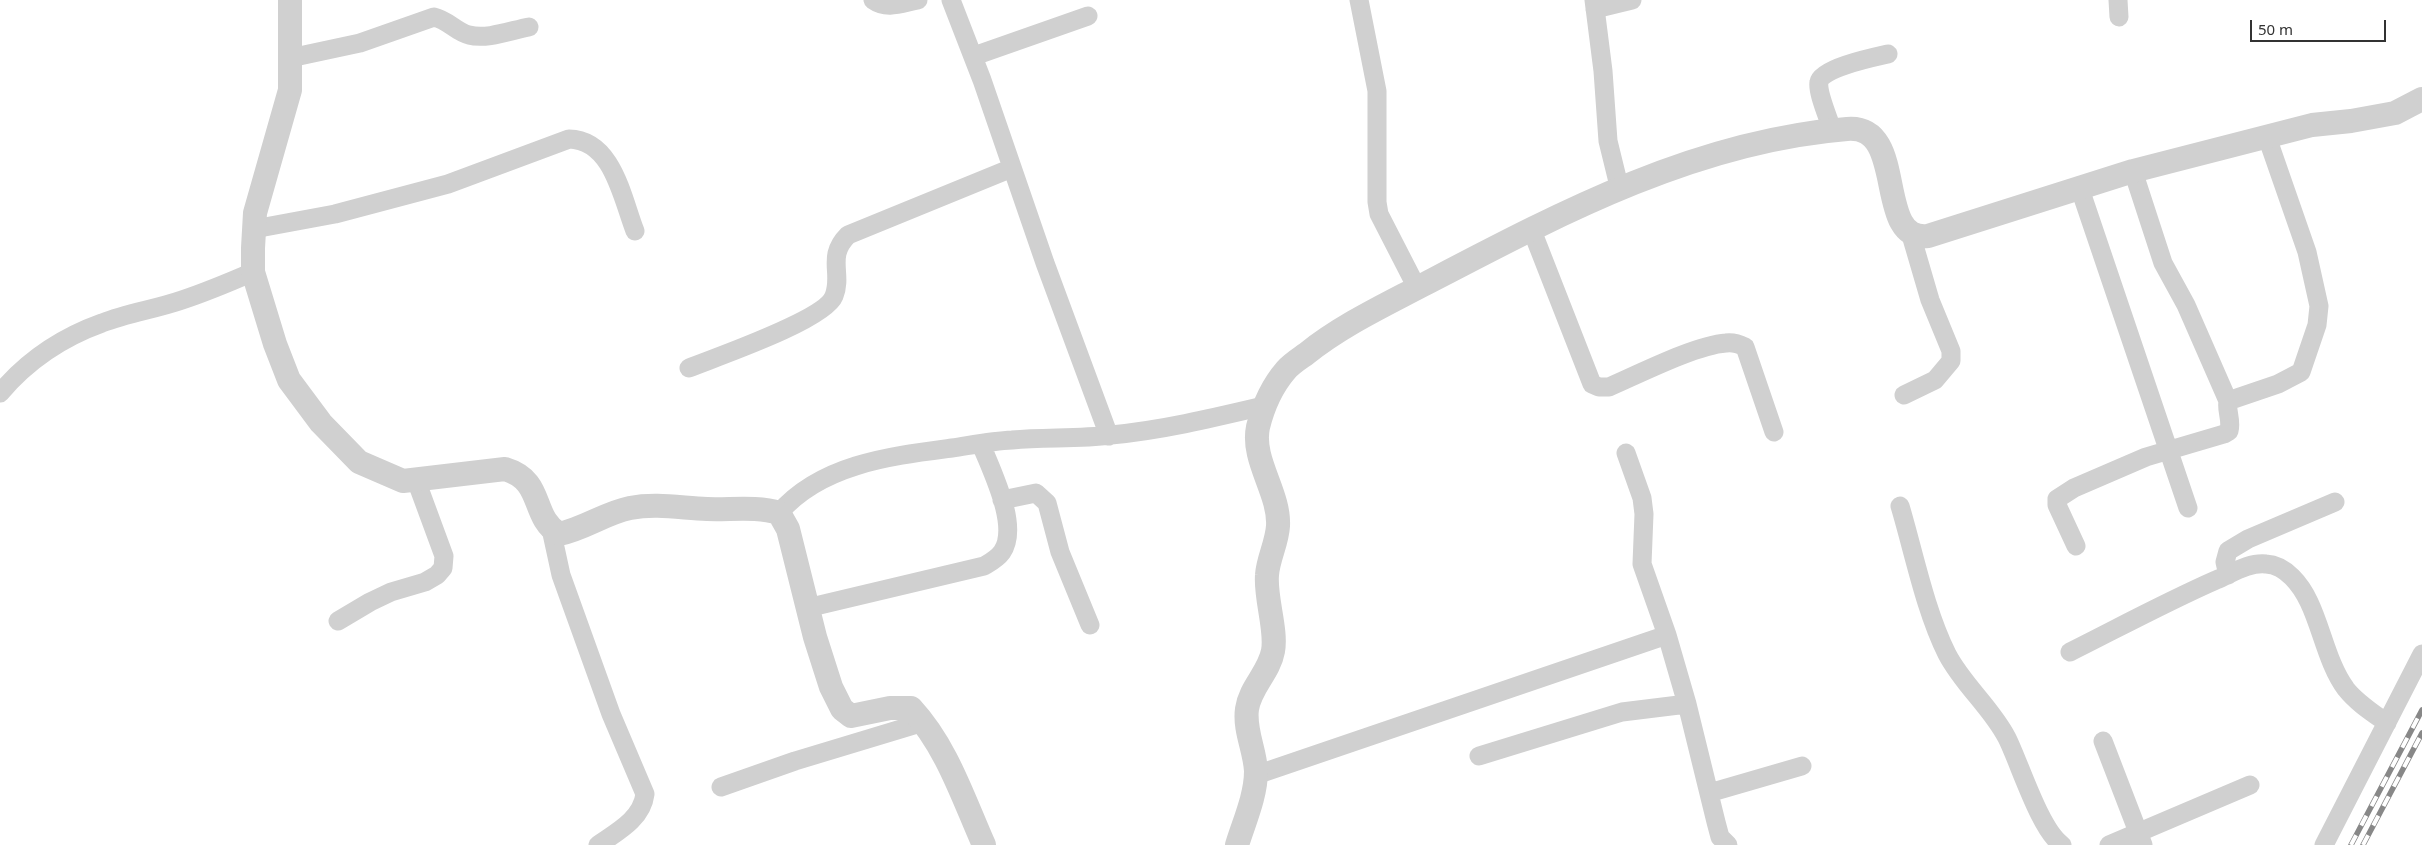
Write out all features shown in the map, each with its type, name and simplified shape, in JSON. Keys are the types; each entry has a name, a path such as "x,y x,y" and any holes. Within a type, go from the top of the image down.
{"street":[{"path":"290,0 290,90 255,213 254,230 253,272 275,344 289,380 321,423 359,462 403,481 505,469 516,473 530,486 551,529 561,575 611,714 646,794 644,803 631,822 605,843"},
{"path":"873,0 882,5 891,6 918,0"},
{"path":"952,0 974,56 1045,263 1109,436"},
{"path":"1359,0 1377,91 1377,202 1387,231 1417,288"},
{"path":"1620,190 1608,141 1604,71 1595,4 1632,0"},
{"path":"974,56 1088,16"},
{"path":"290,58 360,43 434,17 443,19 468,35 490,35 529,27"},
{"path":"1832,130 1818,82 1821,77 1834,70 1888,54"},
{"path":"1911,235 1918,237 1928,236 2079,186 2312,125 2418,110"},
{"path":"1237,845 1249,809 1256,775 1254,751 1246,725 1248,707 1252,692 1266,671 1273,649 1267,572 1278,524 1274,500 1260,457 1257,432 1264,406 1286,369 1319,343 1353,321 1531,228 1620,190 1730,148 1810,132 1861,128 1872,134 1878,143 1891,180 1897,214 1911,235 1930,300 1951,351 1951,361 1935,380 1904,395"},
{"path":"2228,401 2278,384 2301,372 2317,325 2319,306 2309,262 2267,137"},
{"path":"254,230 335,214 448,184 569,139 586,142 601,152 610,163 635,231"},
{"path":"689,368 782,330 820,310 830,302 835,294 836,253 840,243 848,235 1012,168"},
{"path":"2076,546 2060,514 2057,499 2074,488 2146,457 2230,430 2228,401 2186,305 2163,263 2133,171"},
{"path":"2079,186 2170,450 2188,508"},
{"path":"1531,228 1592,384 1599,387 1609,386 1695,352 1726,342 1738,343 1745,347 1774,432"},
{"path":"0,393 14,376 58,343 78,332 104,322 183,300 253,272"},
{"path":"779,513 793,497 815,482 847,468 921,452 1010,440 1109,436 1172,427 1264,406"},
{"path":"808,608 984,566 996,559 1003,550 1007,539 1007,515 981,444"},
{"path":"1626,453 1642,498 1644,514 1642,564 1667,635 1687,704 1720,837 1728,845"},
{"path":"338,621 392,592 425,582 437,575 443,568 444,556 416,480"},
{"path":"1002,500 1036,493 1046,503 1060,552 1090,625"},
{"path":"2228,575 2225,562 2228,551 2248,539 2335,502"},
{"path":"551,529 559,534 568,532 612,513 631,508 656,505 705,509 769,509 779,513 788,529 831,687 842,709 851,716 890,708 911,708 924,722 944,754 984,845"},
{"path":"1900,506 1930,606 1947,653 1958,673 1998,721 2044,821 2051,834 2062,845"},
{"path":"2070,652 2245,567 2264,563 2276,565 2286,571 2309,600 2346,688 2362,705 2386,724"},
{"path":"1256,775 1667,635"},
{"path":"2324,845 2422,654"},
{"path":"1479,756 1622,712 1687,704"},
{"path":"721,787 795,761 924,722"},
{"path":"2103,741 2141,838"},
{"path":"1709,792 1802,766"},
{"path":"2109,845 2141,838 2250,785"}],"railway":[{"path":"2351,845 2422,710"},
{"path":"2363,845 2422,733"}]}
